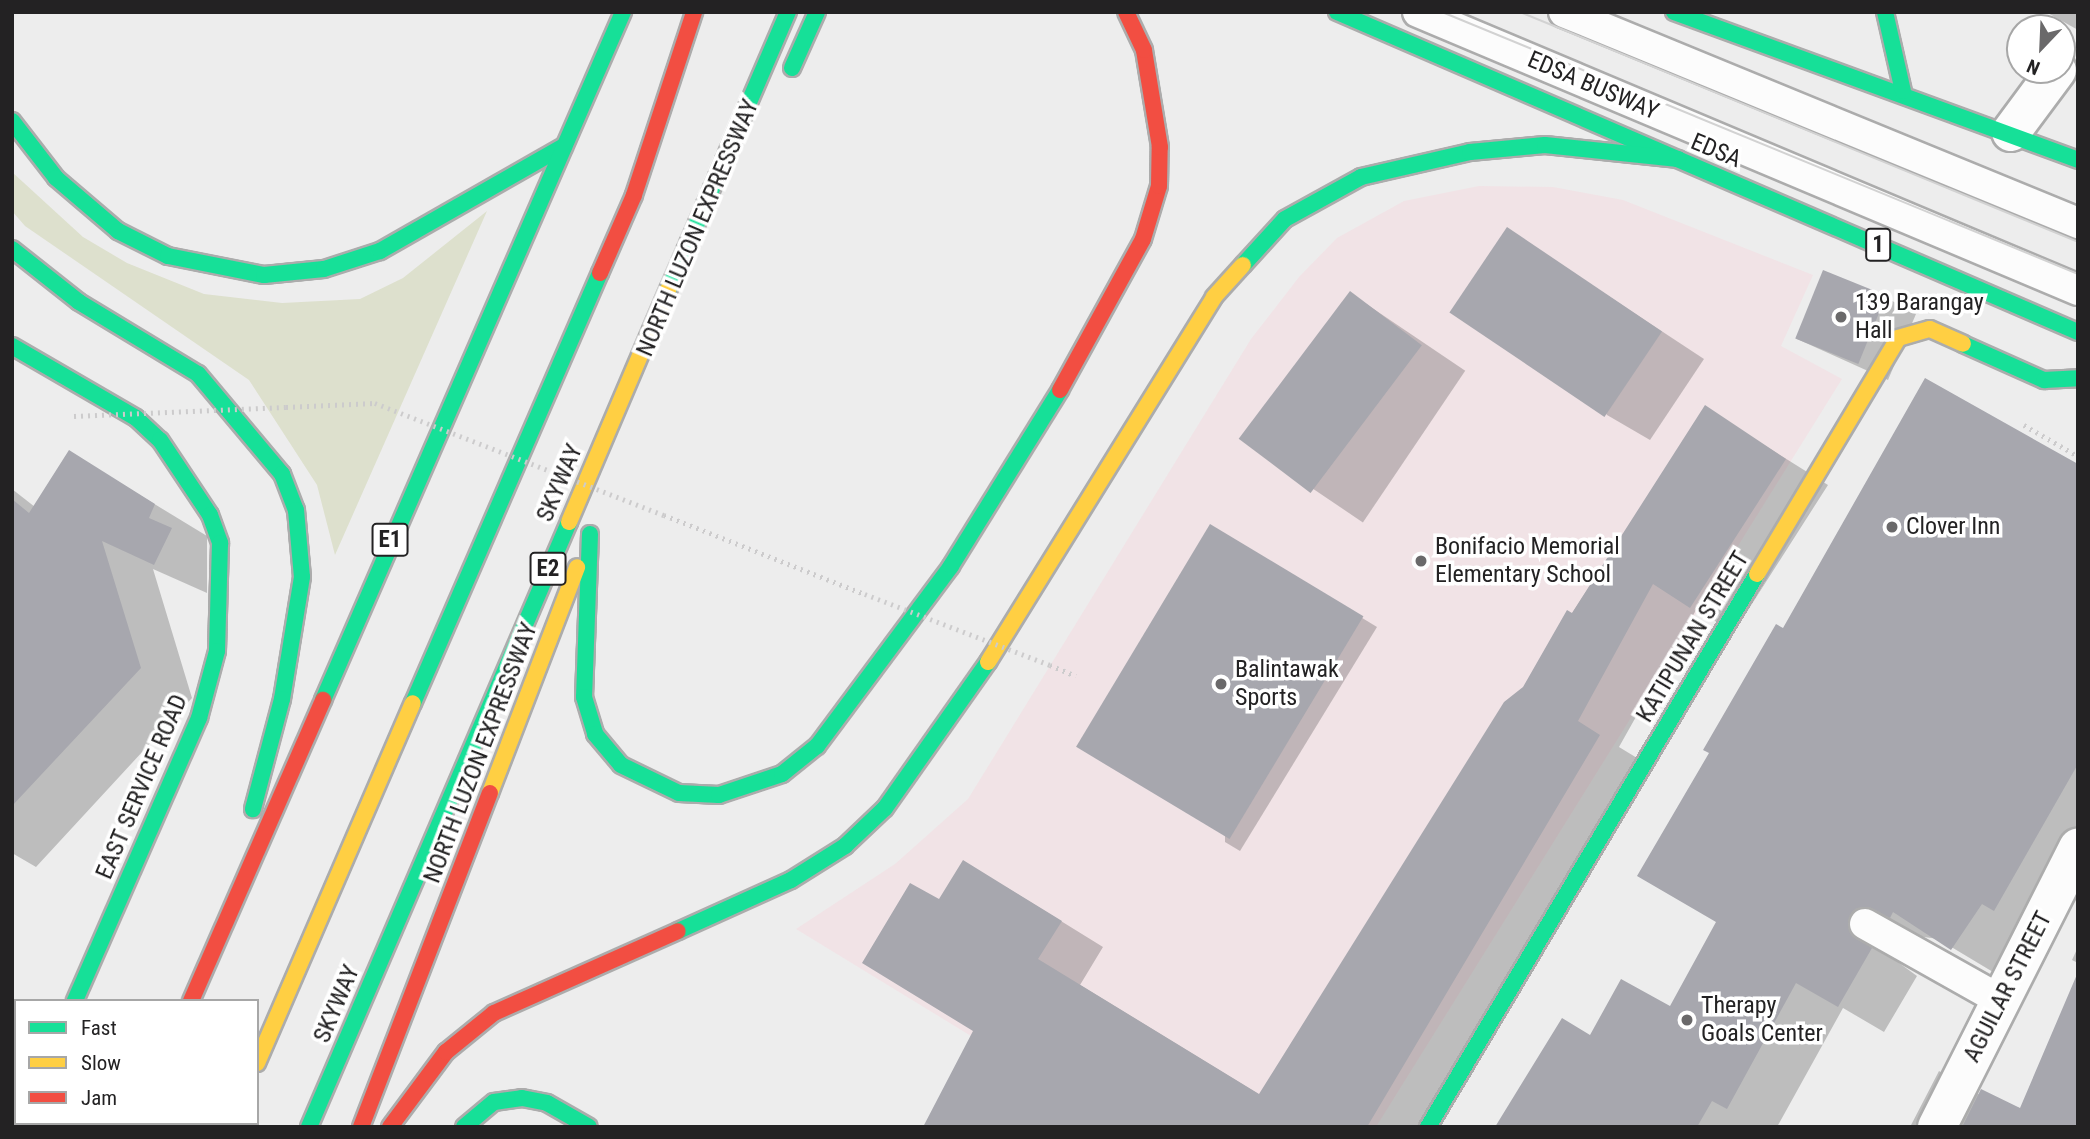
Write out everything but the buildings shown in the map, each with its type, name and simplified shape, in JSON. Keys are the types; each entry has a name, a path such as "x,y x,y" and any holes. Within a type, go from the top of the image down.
{"main road":[{"name":"E1","path":"192,999 623,12"},
{"path":"619,178 693,12"},
{"path":"259,1058 634,195 693,12"},
{"name":"SKYWAY","path":"309,1127 788,12"},
{"name":"NORTH LUZON EXPRESSWAY","path":"783,89 817,12"},
{"name":"NORTH LUZON EXPRESSWAY","path":"361,1127 592,528 584,697 596,734 621,765 679,793 719,795 782,774 817,746 951,566 1043,421 1143,239 1159,187 1160,147 1144,50 1126,12"},
{"name":"EDSA","path":"1337,12 2078,332"},
{"path":"1674,12 1903,91 2078,160"},
{"path":"1885,12 1903,91"},
{"path":"12,121 56,178 118,231 180,259 264,275 324,269 380,251 564,146"},
{"path":"390,1127 446,1052 494,1013 791,880 845,846 885,808 974,687 1214,297 1285,219 1361,177 1470,152 1545,145 1678,159"},
{"path":"12,249 79,302 198,374 251,431 282,474 296,510 302,577 282,699 220,936"},
{"name":"KATIPUNAN STREET","path":"1428,1127 1898,338 1912,328 1930,329 2044,380 2078,378"},
{"name":"EAST SERVICE ROAD","path":"12,346 136,418 160,440 210,515 220,543 217,650 199,718 76,999"},
{"path":"464,1127 494,1102 522,1098 547,1102 589,1127"}],"street":[{"path":"2011,132 2047,84"},
{"name":"AGUILAR STREET","path":"1937,1127 2078,848"}],"lane":[{"name":"EDSA BUSWAY","path":"1418,12 2078,290"},
{"path":"1564,12 2078,223"},
{"path":"1865,924 2002,1001"}],"path":[{"path":"74,416 375,403 1076,676"},
{"path":"2016,420 2078,456"}],"shaded area":[{"name":"Bonifacio Memorial Elementary School","path":"1479,186 1553,187 1623,200 1813,275 1781,346 1842,379 1376,1127 1120,1127 796,929 895,864 968,799 1251,339 1299,277 1337,238 1404,201"}],"green space":[{"path":"12,172 83,237 127,263 204,294 282,303 360,299 403,278 487,211 335,555 317,485 249,380 25,226 12,211"}],"tram line":[{"path":"1442,12 2078,274"},
{"path":"1520,12 2078,242"}],"traffic: fast":[{"path":"323,700 623,12"},
{"path":"669,288 788,12"},
{"path":"792,68 817,12"},
{"path":"1337,12 2078,332"},
{"path":"1674,12 2078,160"},
{"path":"1885,12 1903,91"},
{"path":"12,121 56,178 118,231 168,256 264,275 324,269 380,251 564,146"},
{"path":"1243,265 1285,219 1361,177 1470,152 1545,145 1678,159"},
{"path":"12,249 79,302 198,374 282,474 296,510 302,577 282,699 253,809"},
{"path":"413,703 600,273"},
{"path":"1963,344 2044,380 2078,378"},
{"path":"12,346 136,418 160,440 210,515 220,543 217,651 199,718 76,999"},
{"path":"590,534 584,697 595,734 621,765 679,793 719,795 782,774 817,746 951,566 1060,390"},
{"path":"309,1127 569,522"},
{"path":"1428,1127 1757,574"},
{"path":"678,931 791,880 845,846 885,808 988,662"},
{"path":"464,1127 494,1102 522,1098 547,1103 589,1127"}],"traffic: slow":[{"path":"988,662 1214,297 1243,265"},
{"path":"569,522 669,288"},
{"path":"1757,574 1898,338 1930,329 1963,344"},
{"path":"490,793 577,567"},
{"path":"259,1058 413,703"}],"traffic: jam":[{"path":"600,273 634,195 694,12"},
{"path":"1060,390 1143,239 1159,186 1160,147 1144,50 1126,12"},
{"path":"192,999 323,700"},
{"path":"361,1127 490,793"},
{"path":"390,1127 446,1052 494,1013 678,931"}],"place":[{"name":"139 Barangay Hall","path":"1841,317"},
{"name":"Clover Inn","path":"1892,527"},
{"name":"Bonifacio Memorial Elementary School","path":"1421,561"},
{"name":"Balintawak Sports","path":"1221,684"},
{"name":"Therapy Goals Center","path":"1687,1020"}]}
